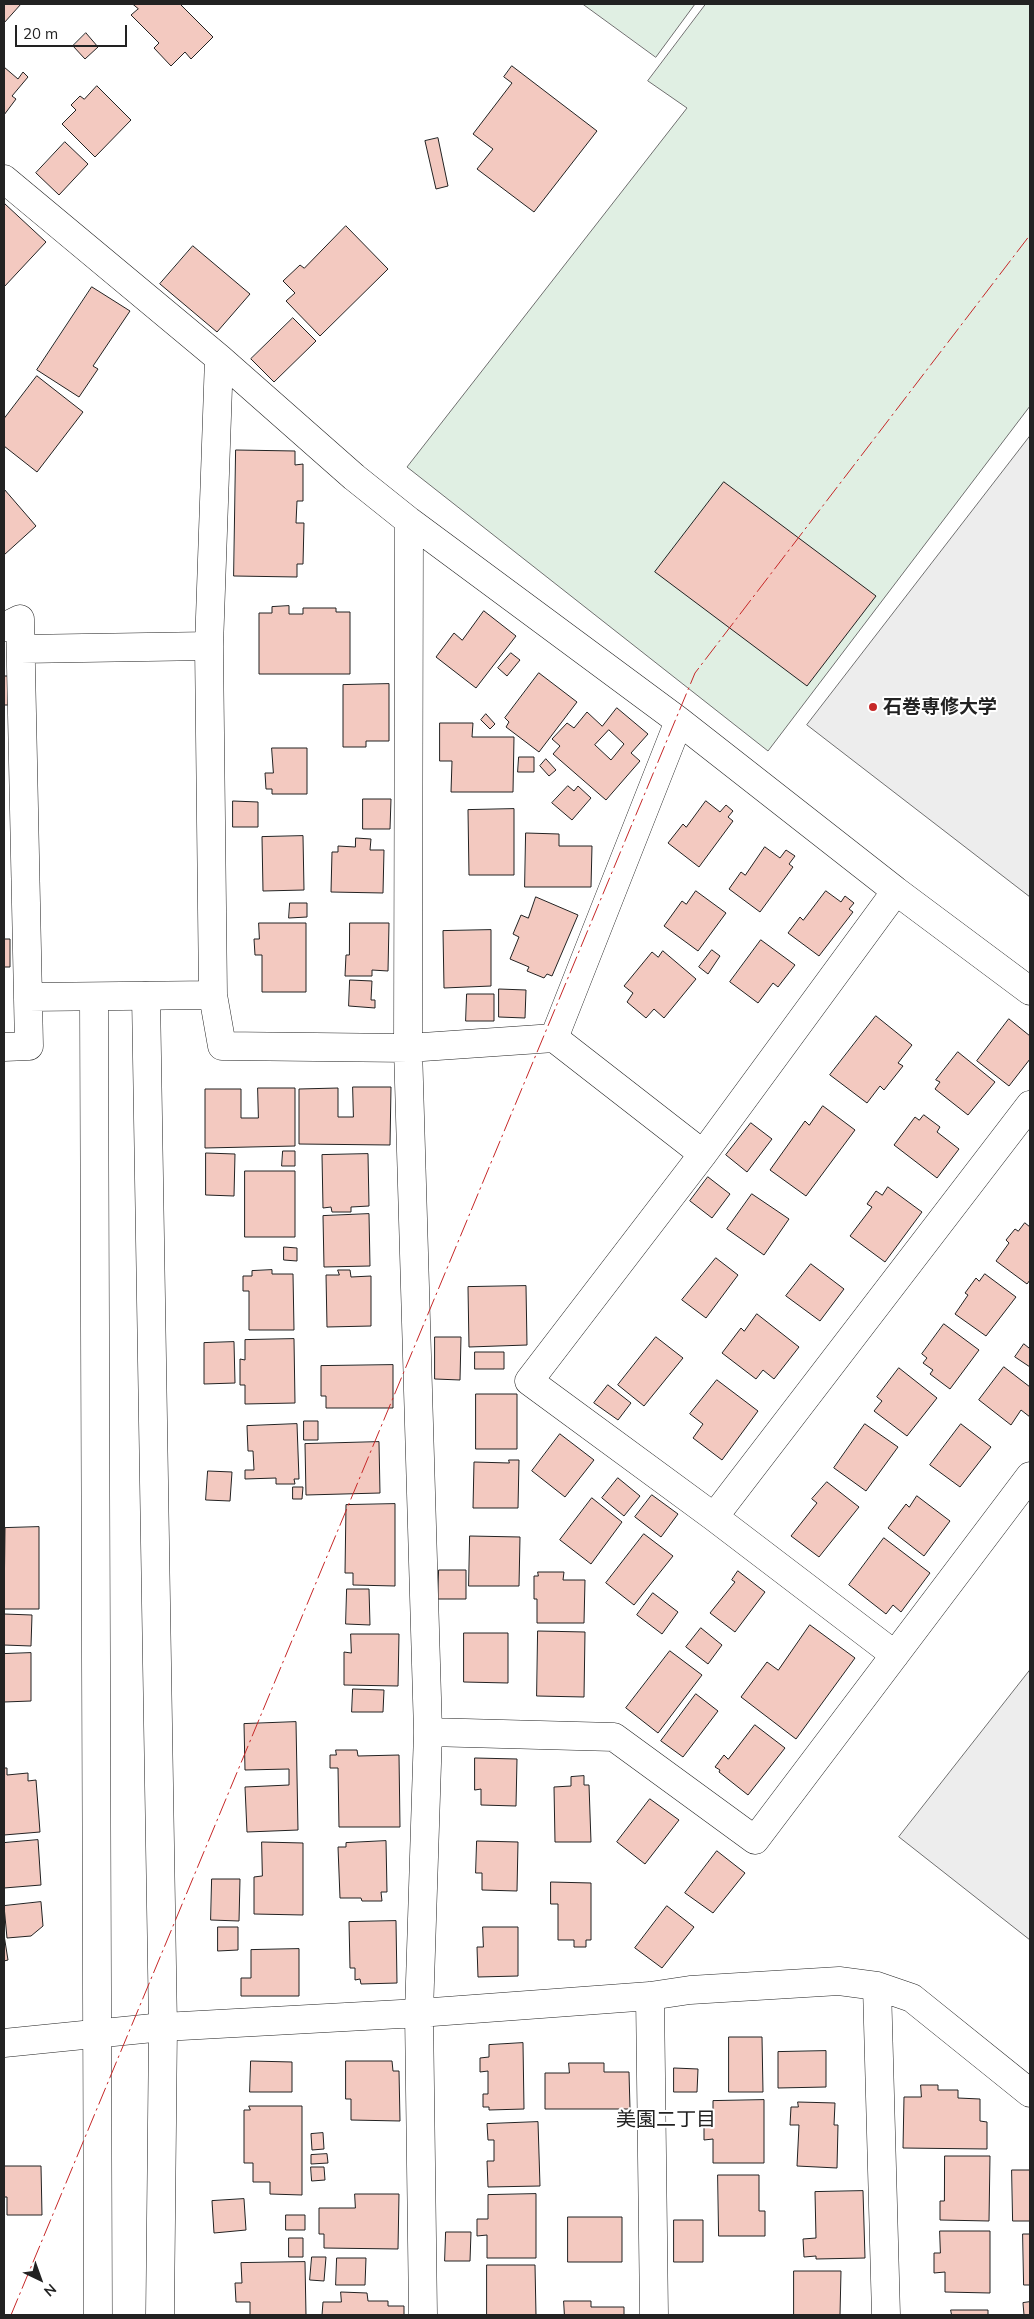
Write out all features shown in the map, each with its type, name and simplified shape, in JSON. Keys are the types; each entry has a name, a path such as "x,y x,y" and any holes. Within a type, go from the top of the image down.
{"street":[{"path":"4,179 219,358 354,477 409,522 679,721 896,891 1030,991"},
{"path":"219,358 209,646 213,995 222,1046 408,1048 554,1038 703,1154"},
{"path":"409,522 408,1048 428,1732 419,2013 423,2315"},
{"path":"4,627 20,619 30,1046 4,1046"},
{"path":"21,649 209,646"},
{"path":"554,1038 679,721"},
{"path":"894,1655 714,1517 529,1381 703,1154 896,891"},
{"path":"28,997 213,995"},
{"path":"146,996 163,2028 160,2315"},
{"path":"94,997 98,2315"},
{"path":"714,1517 1030,1106"},
{"path":"428,1732 614,1737 755,1840 1030,1476"},
{"path":"4,2042 163,2028 419,2013 650,1996 690,1990 839,1981 877,1986 912,1998 1030,2093"},
{"path":"877,1986 886,2315"},
{"path":"650,1996 654,2315"}],"green space":[{"path":"583,4 695,4 656,57"},
{"name":"石巻専修大学","path":"706,4 1030,4 1030,406 768,751 407,467 687,108 648,81"}],"shaded area":[{"path":"1030,436 1030,897 807,725"},
{"path":"1030,1670 1030,1940 899,1837"}],"building":[{"path":"4,4 21,4 4,23"},
{"path":"133,4 180,4 213,37 191,59 185,52 171,66 154,48 159,43 131,15 138,9"},
{"path":"86,33 98,47 85,59 73,46"},
{"path":"512,66 597,131 534,212 477,169 493,149 473,134 512,83 504,77"},
{"path":"4,67 18,79 23,72 28,77 12,96 16,99 4,115"},
{"path":"97,86 131,120 95,157 62,124 76,110 71,105 80,96 84,99"},
{"path":"438,138 448,186 436,189 425,141"},
{"path":"65,142 88,164 59,195 36,173"},
{"path":"4,205 46,242 4,287"},
{"path":"346,226 388,269 320,336 286,301 295,293 283,281 300,265 304,268"},
{"path":"193,246 250,294 217,332 160,284"},
{"path":"92,287 130,311 93,366 98,369 79,397 37,370"},
{"path":"293,318 316,341 274,382 251,359"},
{"path":"37,376 83,412 37,472 4,446 4,419"},
{"path":"236,450 295,451 295,465 303,464 303,501 297,501 296,523 304,523 303,564 297,564 297,577 234,576"},
{"path":"724,482 876,596 807,686 655,572"},
{"path":"4,489 36,526 4,555"},
{"path":"289,606 289,614 303,614 303,608 336,608 336,612 350,612 350,674 259,674 259,613 272,613 272,607"},
{"path":"484,611 516,636 476,688 436,657 454,633 462,640"},
{"path":"511,653 520,660 507,676 498,668"},
{"path":"539,673 577,702 539,752 506,727 509,722 505,718"},
{"path":"4,676 8,676 8,705 4,705"},
{"path":"389,684 389,741 366,741 366,747 343,747 343,685"},
{"path":"617,708 648,734 631,753 640,761 606,800 553,754 560,746 552,739 567,723 574,728 587,712 602,726","holes":["609,730 624,744 611,760 595,745"]},
{"path":"486,714 495,724 490,729 481,720"},
{"path":"440,723 473,723 472,737 514,737 513,792 451,792 452,761 440,761"},
{"path":"272,748 307,748 307,794 272,794 272,789 266,789 265,773 273,773"},
{"path":"519,757 534,757 534,772 518,772"},
{"path":"546,759 556,770 549,776 540,766"},
{"path":"568,786 574,791 578,786 591,798 572,820 552,803"},
{"path":"363,799 391,799 390,829 363,829"},
{"path":"233,801 258,802 258,827 233,827"},
{"path":"706,801 720,812 726,805 733,811 728,817 733,821 699,867 668,843 683,824 686,827"},
{"path":"514,809 514,875 469,875 468,810"},
{"path":"526,833 559,834 559,846 592,846 591,887 525,887"},
{"path":"303,836 304,890 263,891 262,837"},
{"path":"356,838 371,839 370,850 384,850 383,893 331,892 332,852 338,852 338,846 355,847"},
{"path":"765,847 780,858 786,850 795,856 789,864 793,867 760,912 729,889 741,872 745,875"},
{"path":"696,891 726,913 698,951 664,926 682,901 686,904"},
{"path":"826,891 841,902 845,896 854,903 849,909 853,912 819,956 788,933 800,917 803,920"},
{"path":"536,897 578,915 552,976 547,974 544,978 527,971 529,967 510,959 519,937 513,934 521,915 528,918"},
{"path":"290,903 307,903 307,917 289,918"},
{"path":"259,923 306,923 306,992 262,992 262,955 255,955 254,939 259,939"},
{"path":"350,923 389,923 388,971 372,970 372,976 345,976 346,955 349,955"},
{"path":"491,930 491,986 444,988 443,931"},
{"path":"4,939 10,939 10,967 4,967"},
{"path":"761,940 795,965 778,987 773,983 758,1003 730,982"},
{"path":"712,950 720,956 708,974 699,967"},
{"path":"663,951 696,979 664,1018 654,1009 646,1018 627,1002 633,993 624,986 652,952 658,957"},
{"path":"350,980 372,981 371,1000 375,1000 375,1008 349,1006"},
{"path":"499,989 526,990 525,1018 499,1017"},
{"path":"467,994 494,994 494,1021 466,1021"},
{"path":"876,1016 912,1045 898,1063 903,1066 884,1090 880,1086 867,1103 830,1075"},
{"path":"1009,1019 1030,1036 1030,1059 1009,1086 977,1061"},
{"path":"958,1052 995,1082 968,1115 935,1089 940,1082 936,1080"},
{"path":"353,1087 391,1087 390,1145 299,1144 299,1089 338,1088 338,1117 353,1117"},
{"path":"258,1088 295,1088 295,1146 205,1148 205,1089 241,1089 241,1118 258,1118"},
{"path":"823,1106 855,1130 806,1196 770,1170 805,1121 809,1125"},
{"path":"924,1115 940,1127 937,1132 959,1149 937,1178 894,1145 915,1117 919,1120"},
{"path":"751,1123 772,1139 747,1172 726,1155"},
{"path":"283,1151 295,1151 295,1166 282,1166"},
{"path":"206,1153 235,1154 234,1196 206,1195"},
{"path":"368,1154 369,1206 351,1207 351,1212 332,1212 331,1207 323,1208 322,1155"},
{"path":"245,1171 295,1171 295,1237 245,1237"},
{"path":"708,1177 730,1194 712,1218 690,1201"},
{"path":"888,1187 922,1212 885,1262 850,1236 872,1207 867,1204 876,1191 882,1195"},
{"path":"752,1194 789,1219 764,1255 727,1229"},
{"path":"369,1214 370,1266 324,1267 323,1216"},
{"path":"1025,1223 1030,1227 1030,1280 1027,1284 996,1261 1009,1243 1006,1240 1015,1229 1018,1231"},
{"path":"284,1247 297,1248 297,1261 284,1260"},
{"path":"716,1258 738,1275 706,1318 682,1300"},
{"path":"811,1264 844,1289 820,1321 786,1296"},
{"path":"272,1270 272,1274 293,1274 294,1330 249,1330 249,1291 243,1291 243,1276 252,1276 252,1271"},
{"path":"338,1270 350,1270 351,1277 371,1276 371,1326 327,1327 326,1275 339,1275"},
{"path":"985,1274 1016,1297 986,1336 955,1314 968,1295 965,1293 976,1278 979,1281"},
{"path":"526,1286 527,1345 469,1347 468,1287"},
{"path":"757,1314 799,1347 774,1379 763,1370 756,1379 722,1353 741,1328 744,1331"},
{"path":"944,1324 979,1350 950,1389 930,1374 933,1370 923,1363 927,1358 922,1354"},
{"path":"435,1337 461,1337 460,1380 435,1379"},
{"path":"656,1337 683,1358 644,1406 618,1385"},
{"path":"294,1339 295,1403 245,1404 245,1385 240,1385 240,1359 245,1360 245,1340"},
{"path":"234,1342 235,1383 204,1384 204,1343"},
{"path":"1024,1344 1029,1348 1030,1345 1030,1367 1015,1357"},
{"path":"475,1352 504,1352 504,1369 475,1369"},
{"path":"393,1365 393,1408 326,1408 326,1396 321,1396 321,1366"},
{"path":"1004,1367 1030,1387 1030,1417 1021,1410 1011,1425 979,1400"},
{"path":"899,1368 937,1398 907,1436 874,1411 882,1401 877,1397"},
{"path":"717,1380 758,1411 722,1460 693,1438 703,1424 690,1414"},
{"path":"608,1385 631,1403 618,1420 594,1403"},
{"path":"476,1394 517,1394 517,1449 476,1449"},
{"path":"304,1421 318,1421 318,1440 304,1440"},
{"path":"297,1424 299,1479 294,1479 295,1484 276,1484 276,1478 245,1479 245,1470 254,1470 253,1451 248,1451 247,1426"},
{"path":"865,1424 898,1447 866,1491 834,1468"},
{"path":"961,1424 991,1447 960,1487 930,1465"},
{"path":"560,1434 594,1460 565,1497 532,1471"},
{"path":"379,1442 380,1493 306,1495 305,1444"},
{"path":"509,1460 519,1460 518,1508 473,1508 474,1462 509,1463"},
{"path":"208,1471 232,1472 230,1501 206,1500"},
{"path":"618,1478 640,1496 624,1516 602,1498"},
{"path":"827,1482 859,1507 819,1557 791,1536 817,1503 812,1499"},
{"path":"293,1487 303,1487 302,1499 293,1499"},
{"path":"652,1495 678,1514 661,1537 635,1517"},
{"path":"917,1496 950,1521 924,1556 888,1528 906,1504 909,1507"},
{"path":"592,1498 622,1522 591,1564 560,1540"},
{"path":"395,1504 395,1586 353,1585 353,1573 345,1573 346,1505"},
{"path":"39,1527 39,1609 4,1609 5,1528"},
{"path":"644,1534 673,1556 634,1605 606,1583"},
{"path":"470,1536 520,1537 519,1586 469,1586"},
{"path":"884,1538 930,1573 901,1612 893,1605 886,1614 849,1585"},
{"path":"439,1570 466,1570 466,1599 438,1599"},
{"path":"738,1571 765,1592 735,1632 710,1613 735,1582 732,1580"},
{"path":"538,1572 564,1572 563,1580 585,1580 584,1623 537,1623 537,1599 534,1599 534,1576 538,1576"},
{"path":"347,1589 369,1589 370,1625 346,1624"},
{"path":"653,1593 678,1612 662,1634 637,1615"},
{"path":"4,1614 32,1615 31,1646 4,1645"},
{"path":"810,1625 855,1658 796,1739 741,1697 767,1662 778,1670"},
{"path":"701,1628 722,1645 708,1664 686,1647"},
{"path":"538,1631 585,1632 584,1697 537,1696"},
{"path":"464,1633 508,1633 508,1683 464,1682"},
{"path":"351,1634 399,1634 398,1686 344,1685 344,1652 351,1653"},
{"path":"670,1651 702,1675 658,1733 626,1708"},
{"path":"31,1653 31,1701 4,1702 4,1654"},
{"path":"353,1689 384,1690 383,1712 352,1712"},
{"path":"696,1694 718,1711 683,1757 661,1741"},
{"path":"296,1722 298,1830 247,1832 245,1787 289,1785 289,1769 245,1770 244,1724"},
{"path":"755,1725 785,1748 748,1795 715,1767 724,1755 728,1759"},
{"path":"336,1750 357,1750 358,1756 399,1755 400,1827 339,1827 338,1768 330,1768 330,1755 336,1755"},
{"path":"475,1758 517,1759 516,1806 481,1805 481,1789 475,1790"},
{"path":"4,1768 7,1768 7,1775 28,1773 28,1781 36,1780 40,1832 4,1835"},
{"path":"584,1776 584,1785 589,1785 591,1842 555,1842 554,1787 571,1786 571,1777"},
{"path":"650,1799 679,1820 645,1864 617,1842"},
{"path":"38,1840 41,1885 4,1888 4,1843"},
{"path":"386,1841 387,1892 381,1892 382,1901 340,1898 338,1847 346,1847 346,1843"},
{"path":"477,1841 518,1842 517,1891 482,1890 482,1873 476,1873"},
{"path":"262,1842 303,1843 303,1915 254,1914 254,1877 262,1876"},
{"path":"717,1851 745,1873 713,1913 685,1893"},
{"path":"212,1879 240,1879 239,1921 211,1920"},
{"path":"551,1882 591,1883 591,1940 586,1940 586,1947 574,1947 574,1940 558,1940 558,1904 551,1904"},
{"path":"41,1902 43,1926 31,1936 7,1938 4,1906"},
{"path":"667,1906 694,1927 662,1968 635,1948"},
{"path":"396,1921 397,1983 361,1984 360,1979 355,1980 355,1968 350,1968 349,1922"},
{"path":"218,1927 238,1927 238,1950 218,1951"},
{"path":"483,1927 518,1927 518,1976 478,1977 477,1947 483,1947"},
{"path":"4,1935 8,1960 4,1961"},
{"path":"299,1949 299,1996 241,1996 241,1978 251,1978 251,1950"},
{"path":"729,2037 762,2037 763,2092 729,2092"},
{"path":"523,2043 524,2109 489,2110 489,2107 483,2107 483,2094 488,2094 488,2071 480,2072 480,2058 489,2057 489,2045"},
{"path":"826,2051 826,2087 778,2088 778,2052"},
{"path":"251,2061 292,2062 292,2092 250,2092"},
{"path":"346,2061 392,2061 393,2071 399,2071 400,2121 351,2120 351,2099 346,2099"},
{"path":"569,2063 604,2063 604,2072 629,2072 630,2109 545,2109 545,2073 569,2073"},
{"path":"674,2068 698,2069 697,2092 674,2092"},
{"path":"921,2085 938,2085 938,2090 958,2090 958,2098 980,2099 980,2121 987,2122 987,2149 903,2148 904,2097 921,2097"},
{"path":"764,2100 764,2163 713,2163 713,2139 704,2140 704,2121 713,2121 713,2101"},
{"path":"798,2102 835,2103 834,2125 838,2125 837,2168 797,2166 799,2125 790,2125 791,2107 798,2107"},
{"path":"249,2106 302,2106 302,2195 270,2194 270,2182 253,2182 253,2163 244,2163 244,2110 250,2110"},
{"path":"538,2122 540,2186 488,2187 487,2161 494,2161 494,2140 488,2140 487,2124"},
{"path":"323,2133 324,2149 312,2150 311,2134"},
{"path":"327,2154 328,2163 311,2164 311,2155"},
{"path":"945,2156 990,2156 989,2221 940,2220 940,2201 944,2201"},
{"path":"4,2166 41,2166 42,2215 7,2215 7,2197 4,2197"},
{"path":"311,2167 324,2167 325,2180 312,2181"},
{"path":"1012,2170 1030,2170 1030,2221 1013,2221"},
{"path":"718,2175 759,2175 759,2211 765,2211 765,2236 719,2236"},
{"path":"863,2191 865,2258 816,2259 816,2256 804,2257 803,2239 816,2238 815,2192"},
{"path":"355,2194 399,2194 398,2249 324,2248 324,2234 319,2234 319,2208 355,2208"},
{"path":"536,2194 536,2258 487,2258 487,2235 477,2236 477,2219 488,2219 488,2195"},
{"path":"244,2199 246,2230 214,2233 212,2201"},
{"path":"286,2215 305,2215 305,2230 286,2230"},
{"path":"568,2217 622,2217 622,2262 568,2262"},
{"path":"674,2220 703,2220 703,2262 674,2262"},
{"path":"940,2231 990,2231 990,2293 945,2292 945,2272 934,2273 934,2253 940,2253"},
{"path":"446,2232 471,2232 470,2261 445,2261"},
{"path":"1023,2234 1030,2234 1030,2285 1024,2285"},
{"path":"289,2238 303,2238 303,2257 289,2257"},
{"path":"312,2257 326,2257 324,2281 310,2280"},
{"path":"337,2258 366,2258 365,2285 336,2285"},
{"path":"305,2262 306,2315 250,2315 250,2302 236,2302 235,2283 242,2283 241,2263"},
{"path":"487,2265 535,2265 536,2315 487,2315"},
{"path":"794,2271 841,2271 840,2315 794,2315"},
{"path":"341,2292 367,2293 368,2301 388,2301 388,2306 404,2306 404,2315 322,2315 323,2302 341,2302"},
{"path":"564,2301 591,2301 591,2307 624,2307 624,2315 564,2315"},
{"path":"1030,2302 1030,2315 1024,2315 1023,2303"},
{"path":"951,2310 988,2310 988,2315 952,2315"}],"power":[{"path":"11,2315 695,673 1030,235"}],"place":[{"name":"石巻専修大学","path":"873,707"}],"district":[{"name":"美園二丁目","path":"666,2120"}]}
